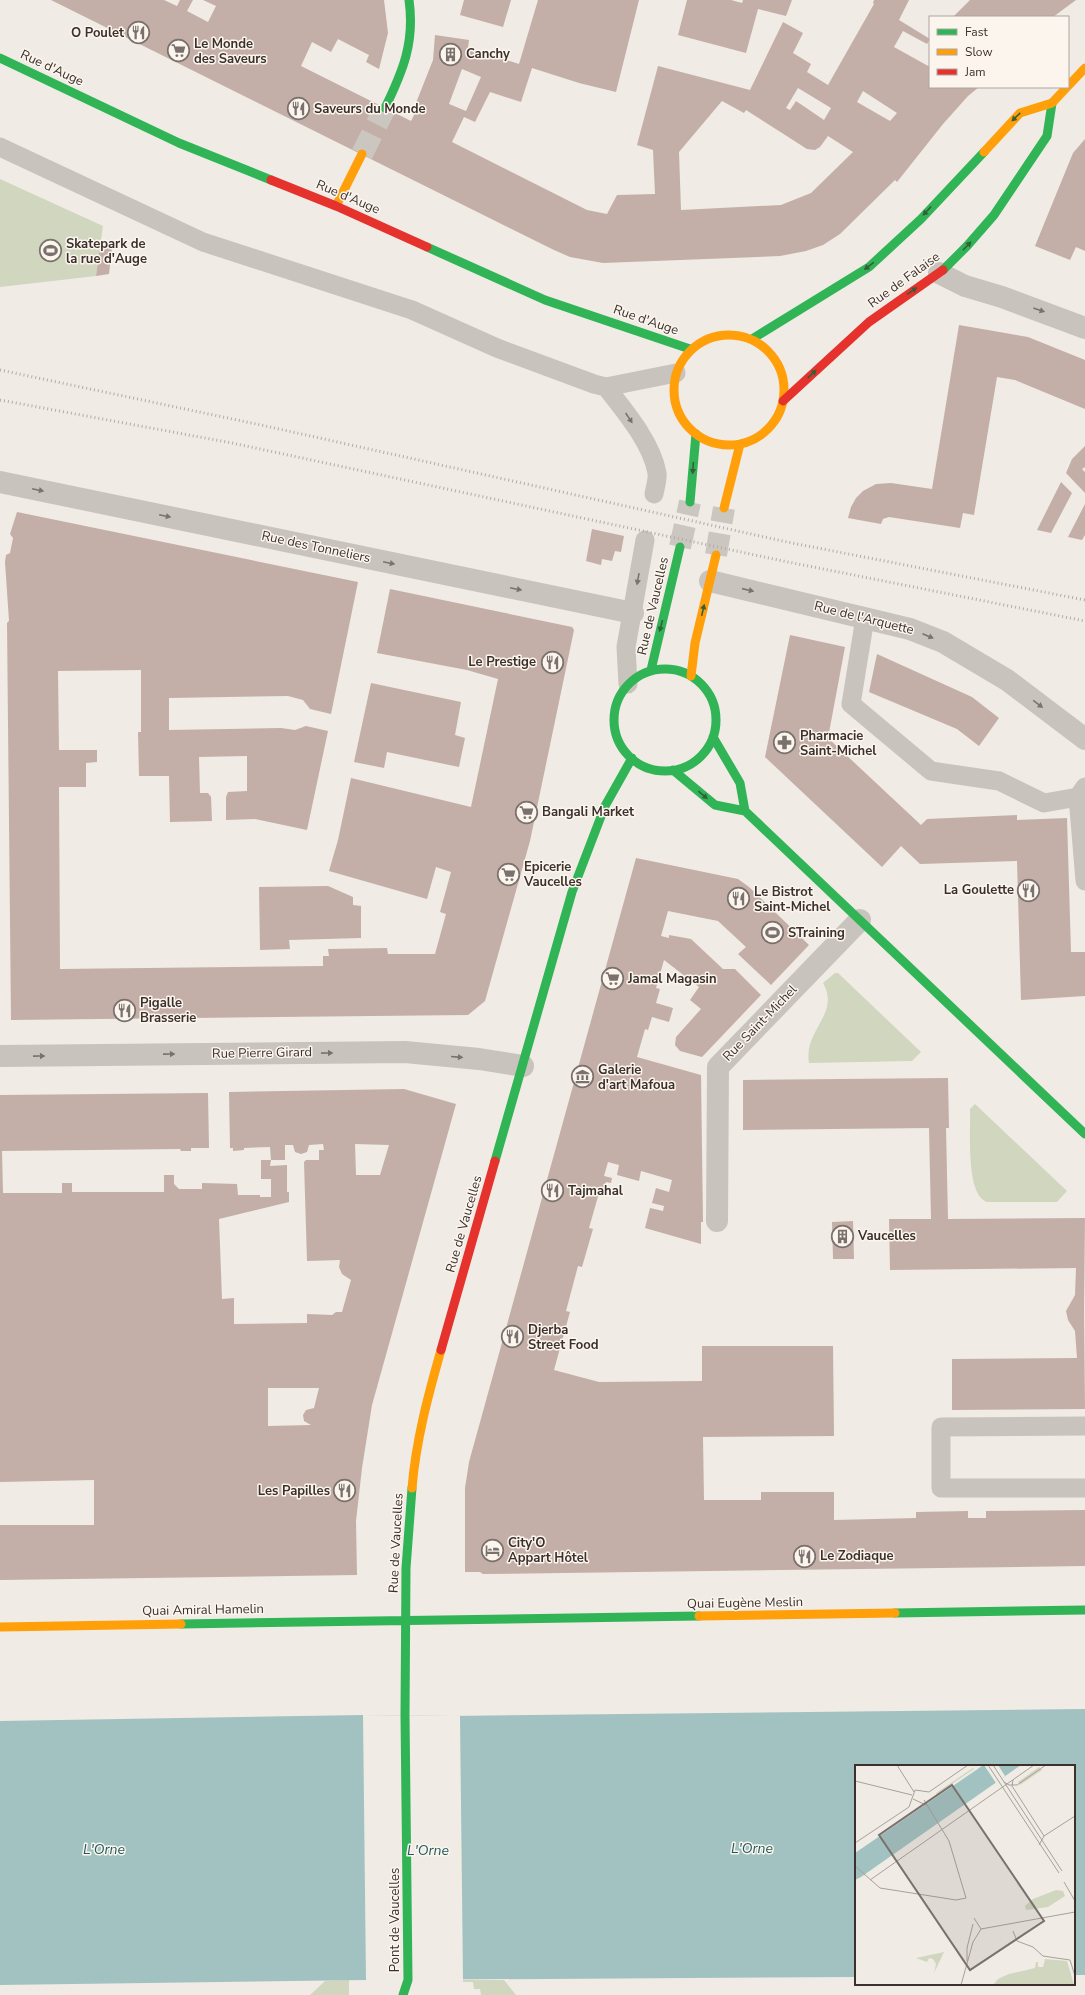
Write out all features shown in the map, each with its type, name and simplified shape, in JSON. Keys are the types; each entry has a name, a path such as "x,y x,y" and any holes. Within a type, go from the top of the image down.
{"main road":[{"path":"385,108 399,81 408,55 413,27 409,0"},
{"name":"Rue d'Auge","path":"0,58 179,143 336,206 545,300 690,350"},
{"path":"1069,85 1085,68"},
{"path":"752,339 869,267 920,218 1020,112 1052,103 1066,88"},
{"name":"Rue de Falaise","path":"784,401 882,312 940,273 967,246 994,215 1048,136 1052,103"},
{"path":"336,206 362,154"},
{"path":"724,334 738,335 752,339 764,347 774,358 781,371 785,386 784,401 779,416 769,429 756,439 740,444 725,446 709,442 696,434 683,421 675,405 673,390 676,373 682,360 690,350 700,342 724,334"},
{"path":"690,502 696,434"},
{"path":"724,508 740,444"},
{"name":"Rue de Vaucelles","path":"651,670 680,547"},
{"path":"691,676 695,643 716,555"},
{"path":"672,669 691,676 704,687 713,703 716,720 713,737 704,752 690,764 674,770 659,770 644,766 632,758 621,746 615,730 614,714 618,698 628,684 651,670 672,669"},
{"path":"713,737 740,783 745,811"},
{"name":"Rue de Vaucelles","path":"405,1715 409,1514 415,1455 422,1422 446,1330 572,892 587,849 619,776 632,758"},
{"path":"674,770 715,805 745,811 1085,1134"},
{"name":"Quai Eugène Meslin","path":"406,1621 1085,1610"},
{"name":"Quai Amiral Hamelin","path":"0,1627 406,1621"},
{"name":"Pont de Vaucelles","path":"403,1995 408,1980 405,1715"},
{"name":"Pont de Vaucelles","path":"408,1980 417,1990"}],"street":[{"path":"940,273 965,286 1009,299 1085,328"},
{"name":"Rue des Tonneliers","path":"0,482 633,612"},
{"name":"Rue de l'Arquette","path":"710,581 910,628 943,642 1007,680 1085,739"},
{"name":"Rue Saint-Michel","path":"717,1221 718,1067 860,920"},
{"name":"Rue Pierre Girard","path":"0,1056 405,1052 479,1059 523,1066"}],"lane":[{"path":"0,147 203,242 412,310 548,369 606,387 676,373"},
{"path":"606,387 630,418 649,452 657,473 654,494"},
{"path":"628,684 626,647 645,540"},
{"path":"864,618 851,704 931,772 999,781 1044,803 1082,792 1085,881"},
{"path":"1085,1426 941,1427 941,1488 1085,1488"}],"green space":[{"name":"Skatepark de la rue d'Auge","path":"0,179 103,226 96,276 0,287"},
{"path":"835,973 838,973 921,1052 912,1061 809,1063 811,1041 828,1004 827,994 823,983"},
{"path":"975,1104 1067,1191 1057,1202 987,1202 980,1197 975,1187 972,1175 970,1146 970,1109"},
{"path":"349,1980 349,1995 310,1995 325,1981"},
{"path":"463,1980 504,1980 516,1995 481,1995 480,1989 474,1989 473,1982 463,1982"}],"water":[{"name":"L'Orne","path":"1085,1709 1085,1975 1075,1975 1075,1765 855,1765 855,1977 366,1980 0,1985 0,1721 363,1715 451,1716"}],"pier":[{"path":"363,1715 460,1716 463,1980 366,1980"}],"building":[{"path":"51,0 164,0 177,6 180,0 193,0 187,11 208,22 216,6 203,0 384,0 388,33 379,69 366,62 369,55 338,39 331,52 312,42 301,66 411,121 417,109 414,108 433,60 435,35 469,40 468,48 519,64 538,0 639,0 616,92 579,83 532,68 521,102 490,92 475,122 464,117 452,142 587,210 607,214 617,195 655,194 653,150 637,145 658,66 750,90 783,22 803,33 793,53 811,64 807,72 828,85 874,4 874,0 909,0 899,20 929,38 929,41 927,44 903,31 894,47 929,66 929,88 978,88 968,96 943,124 897,182 895,180 840,234 823,245 806,251 780,256 603,263 570,257","holes":["462,69 481,77 466,111 449,104","798,88 831,108 824,120 796,101 790,110 786,108","863,91 897,113 890,121 857,102","722,101 744,113 746,110 807,149 815,150 820,147 828,136 853,152 811,193 781,205 681,210 679,152"]},
{"path":"464,0 511,0 503,27 460,15"},
{"path":"687,0 731,0 742,3 743,0 792,0 786,16 758,9 746,53 678,35"},
{"path":"970,0 1076,0 1054,16 954,16"},
{"path":"1085,139 1085,251 1076,247 1070,260 1035,246 1073,153"},
{"path":"100,247 112,248 109,274 96,276"},
{"path":"959,325 1028,337 1085,360 1085,409 1015,380 997,377 974,515 963,513 960,528 889,517 883,519 881,524 848,518 851,507 856,498 863,491 876,484 891,483 932,489"},
{"path":"1085,446 1085,467 1082,469 1085,472 1085,493 1066,473 1072,459"},
{"path":"1061,482 1072,493 1051,533 1037,530"},
{"path":"1085,504 1085,535 1082,540 1068,537"},
{"path":"17,512 358,582 331,714 310,709 303,700 288,696 169,698 169,730 281,728 295,730 306,726 328,731 307,830 255,819 226,820 226,797 228,792 247,791 247,756 199,757 200,793 208,793 211,797 212,821 170,822 169,776 139,776 138,732 141,732 141,670 58,671 59,750 97,750 97,762 86,763 86,787 59,787 60,969 323,966 323,956 329,956 328,949 387,948 388,954 435,954 446,914 440,912 451,872 436,867 427,899 329,871 338,840 351,778 471,807 498,679 467,670 377,653 390,589 572,627 574,630 530,841 485,1001 468,1015 11,1020 7,623 9,621 5,562 6,555 10,553 13,538 10,534"},
{"path":"592,529 624,536 621,552 615,551 612,561 602,559 601,565 586,561"},
{"path":"790,635 845,647 828,738 921,825 927,819 1017,815 1017,820 1067,818 1071,952 1085,952 1085,996 1021,1000 1017,861 920,864 901,846 882,867 765,757"},
{"path":"877,654 972,697 999,718 979,746 957,729 869,692"},
{"path":"371,683 461,702 455,735 465,738 459,767 387,752 384,768 354,762"},
{"path":"636,858 738,879 749,887 809,945 771,985 738,954 746,947 718,921 668,911 661,936 669,938 669,935 691,939 723,969 735,969 761,995 702,1057 680,1051 675,1045 676,1037 701,1009 690,1000 699,987 664,960 656,988 660,989 656,1003 673,1008 669,1022 652,1017 648,1030 645,1029 637,1057 701,1075 703,1222 701,1222 701,1244 645,1228 650,1208 663,1211 664,1206 652,1203 656,1188 669,1192 672,1180 641,1171 639,1181 617,1175 619,1165 608,1162 604,1176 612,1178 611,1183 606,1182 603,1194 599,1193 589,1228 593,1229 582,1267 578,1266 566,1311 570,1312 554,1370 599,1382 702,1381 702,1346 833,1346 834,1436 703,1437 704,1500 761,1500 761,1492 834,1492 834,1520 916,1518 916,1512 968,1511 968,1518 986,1518 986,1511 1085,1510 1085,1566 483,1574 480,1572 465,1572 465,1488 469,1462"},
{"path":"328,886 353,897 353,905 361,906 361,938 289,940 290,949 260,950 259,887"},
{"path":"948,1078 949,1128 946,1128 948,1219 1085,1218 1085,1409 952,1410 952,1359 1077,1358 1075,1331 1068,1320 1066,1311 1075,1295 1076,1268 890,1270 889,1219 931,1219 929,1128 743,1130 743,1080"},
{"path":"404,1089 456,1104 372,1405 362,1468 356,1521 357,1575 0,1580 0,1525 94,1525 94,1480 0,1482 0,1095 208,1093 209,1148 191,1148 191,1151 181,1151 180,1149 2,1151 3,1193 62,1193 62,1183 72,1183 72,1192 164,1192 164,1175 174,1175 174,1184 179,1189 202,1189 202,1183 237,1184 238,1195 260,1195 260,1197 271,1197 271,1179 261,1179 261,1160 271,1160 270,1147 244,1148 244,1150 233,1151 233,1148 230,1148 229,1092","holes":["323,1144 324,1150 319,1150 319,1160 306,1160 304,1162 307,1261 340,1260 339,1267 342,1274 351,1280 342,1312 336,1312 332,1315 307,1314 307,1323 234,1324 234,1298 222,1299 219,1219 289,1202 289,1192 287,1192 287,1165 270,1166 271,1160 285,1160 285,1145 293,1145 295,1152 301,1154 307,1152 309,1145","355,1144 389,1145 380,1175 356,1175","268,1388 319,1388 314,1408 306,1410 303,1415 304,1421 311,1425 268,1426"]},
{"name":"Vaucelles","path":"853,1221 854,1259 833,1259 832,1222"}],"tunnel":[{"path":"362,154 385,108"},
{"path":"680,547 690,502"},
{"path":"716,555 724,508"}],"railway":[{"path":"0,370 261,425 787,542 1085,600"},
{"path":"0,400 232,443 783,561 1085,621"}],"traffic: fast":[{"path":"385,108 402,69 409,43 409,0"},
{"path":"0,58 179,143 271,180"},
{"path":"943,270 967,246 994,215 1047,136 1052,103"},
{"path":"752,339 869,267 921,219 984,152"},
{"path":"427,247 545,300 690,349"},
{"path":"690,502 696,434"},
{"path":"651,670 680,547"},
{"path":"665,669 684,673 701,684 712,701 716,720 712,739 701,756 684,767 665,771 646,767 629,756 618,739 614,720 618,701 629,684 646,673 665,669"},
{"path":"713,737 740,783 745,811"},
{"path":"495,1161 572,892 605,806 632,758"},
{"path":"673,770 715,805 745,811 1085,1134"},
{"path":"403,1995 408,1980 405,1715 406,1568 412,1488"},
{"path":"895,1613 1085,1610"},
{"path":"181,1624 699,1616"}],"traffic: slow":[{"path":"1069,85 1085,68"},
{"path":"984,152 1020,113 1052,103 1066,88"},
{"path":"336,206 362,154"},
{"path":"729,335 750,339 760,344 768,351 775,359 780,369 784,390 780,411 775,421 768,429 760,436 750,441 729,445 708,441 698,436 690,429 683,421 678,411 674,390 678,369 683,359 690,351 698,344 708,339 729,335"},
{"path":"724,508 740,444"},
{"path":"691,676 695,643 716,555"},
{"path":"412,1488 416,1453 427,1401 441,1350"},
{"path":"699,1616 895,1613"},
{"path":"0,1627 181,1624"}],"traffic: jam":[{"path":"271,180 336,206 427,247"},
{"path":"783,401 869,322 943,270"},
{"path":"441,1350 495,1161"}],"place":[{"name":"O Poulet","path":"139,33"},
{"name":"Le Monde des Saveurs","path":"179,51"},
{"name":"Canchy","path":"450,54"},
{"name":"Saveurs du Monde","path":"298,109"},
{"name":"Skatepark de la rue d'Auge","path":"50,251"},
{"name":"Le Prestige","path":"552,662"},
{"name":"Pharmacie Saint-Michel","path":"785,743"},
{"name":"Bangali Market","path":"527,812"},
{"name":"Epicerie Vaucelles","path":"509,874"},
{"name":"La Goulette","path":"1029,890"},
{"name":"Le Bistrot Saint-Michel","path":"739,899"},
{"name":"STraining","path":"773,933"},
{"name":"Jamal Magasin","path":"612,979"},
{"name":"Pigalle Brasserie","path":"125,1010"},
{"name":"Galerie d'art Mafoua","path":"583,1077"},
{"name":"Tajmahal","path":"553,1191"},
{"name":"Vaucelles","path":"843,1236"},
{"name":"Djerba Street Food","path":"512,1337"},
{"name":"Les Papilles","path":"345,1491"},
{"name":"City'O Appart Hôtel","path":"493,1550"},
{"name":"Le Zodiaque","path":"805,1556"}]}
